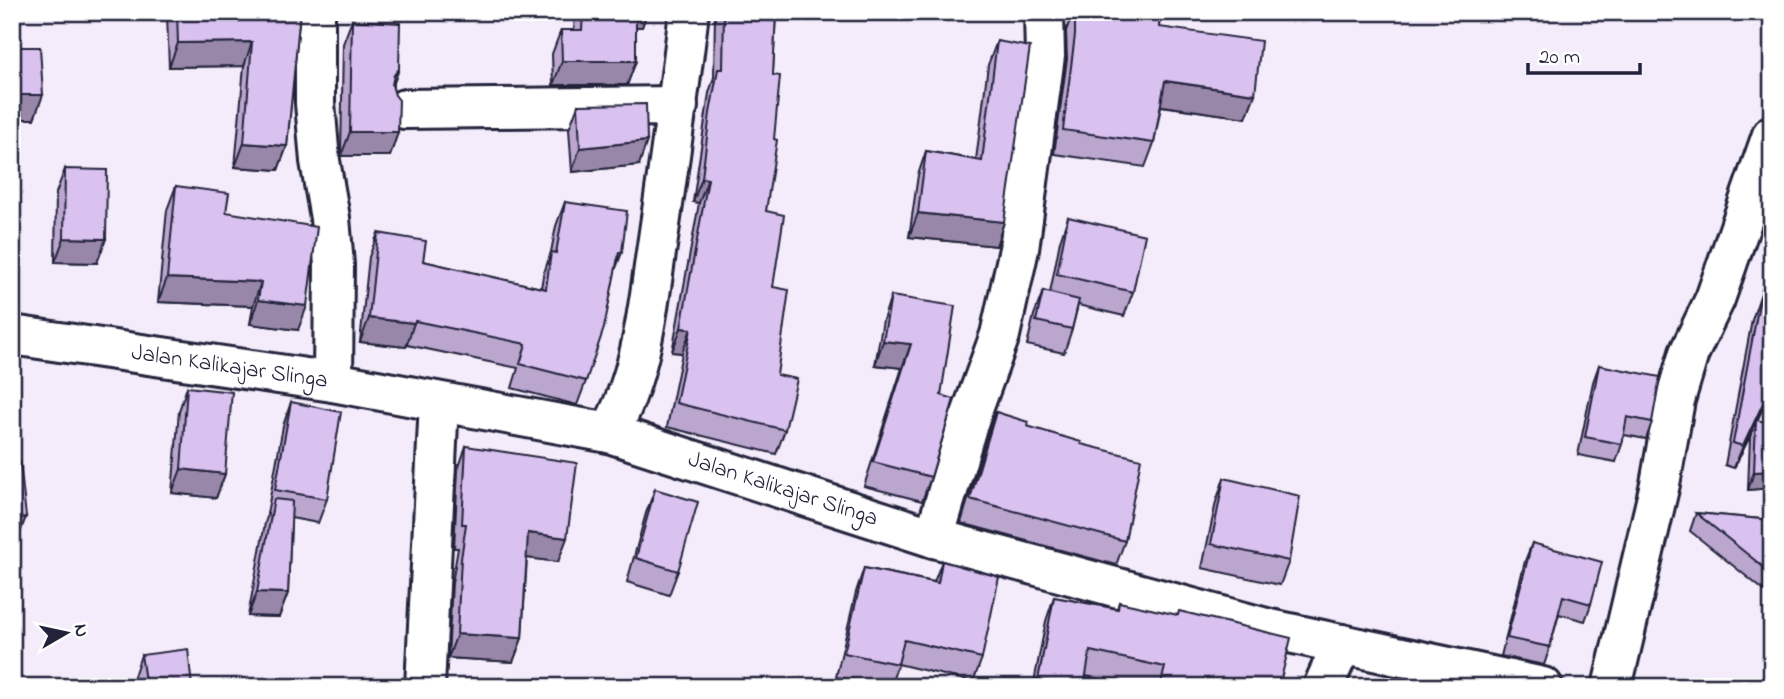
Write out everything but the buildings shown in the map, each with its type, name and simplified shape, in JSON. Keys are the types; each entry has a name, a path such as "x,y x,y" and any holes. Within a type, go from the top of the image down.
{"street":[{"path":"315,12 314,103 334,265 332,382"},
{"path":"609,433 623,410 642,350 689,12"},
{"path":"934,538 968,423 1000,335 1019,249 1045,56 1044,12"},
{"path":"405,108 678,106"},
{"path":"1612,687 1660,484 1675,400 1689,353 1715,299 1772,135"},
{"name":"Jalan Kalikajar Slinga","path":"12,335 332,382 609,433 934,538 1266,628 1544,687"},
{"path":"425,687 439,402"},
{"path":"1323,687 1342,644"}]}
